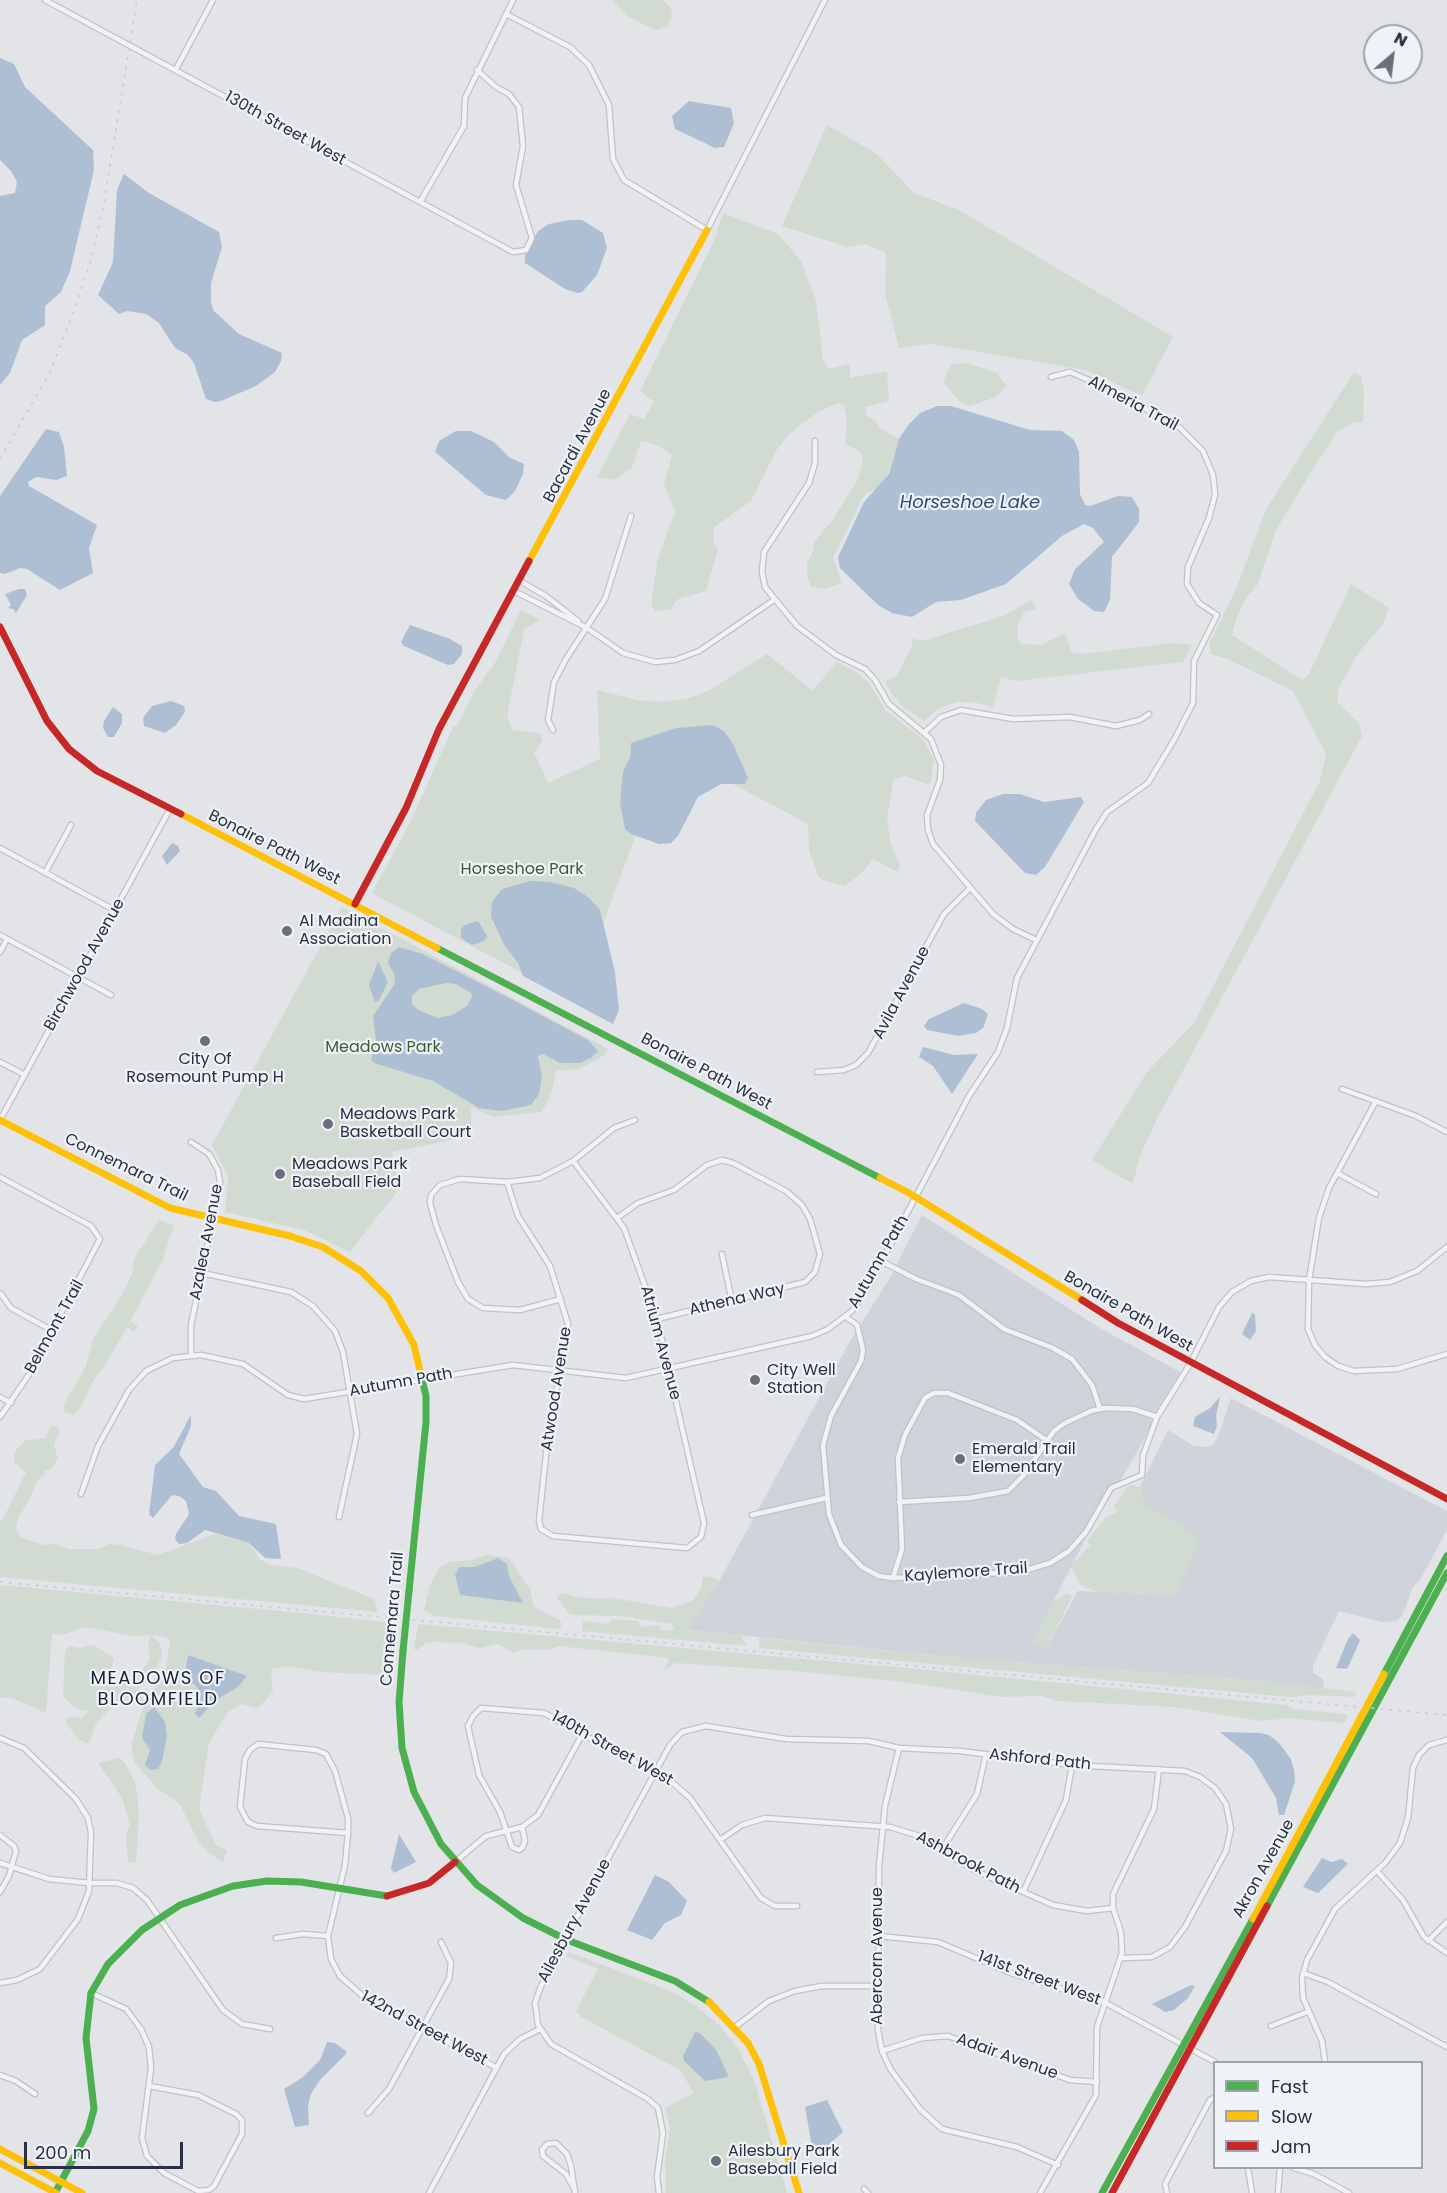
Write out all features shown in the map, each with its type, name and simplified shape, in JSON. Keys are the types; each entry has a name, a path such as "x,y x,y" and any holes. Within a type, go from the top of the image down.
{"main road":[{"name":"Bacardi Avenue","path":"355,904 406,808 440,729 708,230"},
{"name":"Bonaire Path West","path":"0,627 41,711 69,749 97,771 915,1197 1044,1280 1190,1364 1447,1499"},
{"name":"Connemara Trail","path":"0,1120 160,1204 213,1220 306,1240 353,1265 375,1285 403,1322 414,1345 424,1379 426,1422 403,1651 399,1720 405,1765 429,1825 455,1862 477,1885 504,1906 567,1940 659,1974 693,1990 713,2005 748,2043 765,2077 799,2193"},
{"name":"Akron Avenue","path":"1102,2193 1278,1875 1447,1556"},
{"name":"Akron Avenue","path":"1112,2193 1447,1573"},
{"path":"0,2163 55,2193 88,2131 94,2109 86,2038 91,1993 96,1981 115,1956 159,1917 199,1896 244,1884 294,1881 378,1897 404,1894 429,1882 455,1862"},
{"path":"0,2149 82,2193"}],"street":[{"name":"130th Street West","path":"45,0 513,252 526,250 532,238 516,185 523,146 519,107 509,94 486,80 477,70"},
{"path":"176,69 213,0"},
{"path":"420,202 464,126 465,98 513,0"},
{"name":"Bacardi Avenue","path":"708,230 825,0"},
{"path":"506,14 570,47 589,65 609,105 613,159 624,180 708,230"},
{"name":"Almeria Trail","path":"1051,377 1070,372 1098,384 1178,426 1203,451 1213,475 1215,495 1209,518 1188,567 1187,584 1200,603 1217,615"},
{"path":"815,441 815,463 809,483 768,542 762,557 762,577 774,600 809,637 865,669 875,680 889,704 925,732 936,747 941,765 940,780 927,815 929,835 939,853 1000,920 1035,940"},
{"path":"553,730 548,720 554,682 608,590 631,516"},
{"path":"520,581 546,596 587,628 629,656 655,662 675,660 699,651 774,600"},
{"path":"514,591 587,628"},
{"name":"Autumn Path","path":"191,1355 243,1364 284,1392 298,1398 310,1399 513,1365 621,1378 669,1370 801,1339 828,1329 846,1317 858,1303 965,1104 1005,1038 1014,984 1035,940 1102,819 1113,807 1148,783 1174,740 1193,703 1194,661 1217,615"},
{"path":"925,732 941,717 961,710 1013,719 1070,717 1116,726 1140,720 1149,714"},
{"name":"Birchwood Avenue","path":"0,1120 170,809"},
{"path":"45,873 71,825"},
{"path":"0,848 116,911"},
{"name":"Avila Avenue","path":"817,1072 844,1070 856,1065 868,1053 944,914 969,888"},
{"path":"0,935 111,995"},
{"path":"0,952 7,939"},
{"path":"0,1062 25,1075"},
{"path":"1342,1089 1416,1116 1447,1132"},
{"path":"1376,1101 1337,1173 1318,1218 1309,1280 1308,1329 1320,1352 1338,1366 1360,1371 1397,1369 1447,1354"},
{"path":"561,1299 520,1310 483,1308 468,1299 458,1282 436,1226 430,1203 434,1190 443,1183 466,1179 507,1182 540,1178 573,1161 614,1128 635,1120"},
{"name":"Azalea Avenue","path":"191,1142 209,1154 219,1174 220,1186 190,1328 191,1355"},
{"name":"Atrium Avenue","path":"573,1161 617,1218 631,1243 657,1319 704,1523 702,1537 697,1542"},
{"name":"Athena Way","path":"617,1218 638,1203 674,1190 716,1161 733,1163 791,1195 806,1211 819,1245 819,1260 815,1272 799,1285 657,1319"},
{"path":"1337,1173 1376,1194"},
{"name":"Belmont Trail","path":"0,1177 91,1226 98,1233 99,1246 53,1331 0,1417"},
{"name":"Atwood Avenue","path":"507,1182 518,1216 548,1260 568,1329 548,1437 539,1521 541,1529 547,1534 677,1549 687,1548 697,1542"},
{"path":"899,1502 969,1498 1008,1491 1023,1476 1046,1440 1065,1422 1100,1409 1133,1409 1157,1417 1190,1364 1219,1307 1232,1292 1251,1281 1263,1278 1366,1284 1390,1281 1417,1272 1447,1247"},
{"path":"722,1254 732,1302"},
{"path":"881,1261 916,1280 959,1295 1004,1329 1053,1348 1072,1359 1092,1385 1100,1409"},
{"path":"202,1273 281,1289 313,1306 326,1318 338,1337 357,1439 339,1517"},
{"path":"1,1294 11,1308 53,1331"},
{"path":"846,1317 856,1325 863,1350 861,1361 825,1432 826,1498 831,1524 847,1553 872,1573 893,1578 902,1549 898,1458 905,1435 920,1404 930,1395 941,1392 970,1401 1024,1423 1046,1440"},
{"path":"81,1494 98,1446 134,1382 159,1363 191,1355"},
{"path":"0,1397 10,1403"},
{"name":"Kaylemore Trail","path":"893,1578 1020,1572 1050,1563 1077,1543 1111,1488 1142,1475 1143,1455 1157,1417"},
{"path":"752,1515 826,1498"},
{"name":"140th Street West","path":"508,1830 479,1775 468,1726 477,1711 490,1707 544,1713 683,1789 764,1901 775,1906 797,1906"},
{"name":"Ashford Path","path":"656,1773 676,1737 697,1726 786,1738 868,1741 899,1748 986,1754 1072,1765 1159,1769 1194,1774 1215,1788 1229,1814 1230,1840 1224,1856 1185,1927 1170,1947 1152,1957 1122,1958"},
{"path":"455,1862 486,1836 522,1827 541,1810 584,1733"},
{"path":"0,1738 16,1743 28,1751 84,1810 91,1832 90,1883 81,1915 51,1957 34,1973 17,1980 0,1983"},
{"path":"1324,2061 1320,2037 1307,2012 1302,1993 1303,1973 1308,1956 1332,1914 1393,1854 1405,1831 1416,1759 1429,1745 1447,1740"},
{"name":"142nd Street West","path":"348,1833 257,1826 248,1822 240,1807 245,1759 250,1750 258,1744 316,1750 326,1754 335,1771 345,1803 348,1833 339,1889 328,1936 331,1959 345,1983 364,1997 497,2068"},
{"name":"Abercorn Avenue","path":"899,1748 882,1826 878,1986 878,2030 882,2050 891,2070 920,2109 942,2129 1017,2147 1058,2165"},
{"path":"941,1851 977,1794 986,1754"},
{"path":"1023,1892 1064,1805 1072,1765"},
{"path":"1040,2193 1093,2103 1097,2082 1097,2027 1104,2002 1122,1958 1121,1932 1113,1908 1116,1884 1154,1809 1159,1769"},
{"name":"Ailesbury Avenue","path":"540,2029 535,2010 538,1994 656,1773"},
{"name":"Ashbrook Path","path":"720,1840 742,1825 765,1818 882,1826 916,1835 983,1874 1070,1909 1094,1911 1113,1908"},
{"path":"508,1830 513,1847 519,1850 525,1841 522,1827"},
{"path":"0,1835 16,1848 12,1868 0,1892"},
{"path":"0,1863 49,1879 128,1885 142,1894 223,2010 242,2024 270,2029"},
{"path":"1377,1871 1403,1900 1417,1928 1428,1941 1447,1953"},
{"path":"1428,1941 1447,1922"},
{"path":"276,1938 303,1934 328,1936"},
{"name":"141st Street West","path":"879,1936 938,1942 1011,1973 1104,2002 1213,2061"},
{"path":"368,2113 383,2098 451,1974 450,1957 441,1942"},
{"path":"1303,1973 1328,1982 1447,2047"},
{"path":"735,2027 768,2001 795,1990 822,1986 878,1986"},
{"path":"91,1993 122,2006 141,2029 150,2056 149,2086 142,2138 147,2156 164,2173 198,2191 209,2190 242,2134 242,2120 236,2114 198,2095 149,2086"},
{"path":"1271,2026 1307,2012"},
{"path":"429,2193 497,2068 513,2044 540,2029 557,2049 648,2099 658,2108 663,2133 657,2177 659,2193"},
{"name":"Adair Avenue","path":"882,2050 922,2038 948,2036 1070,2080 1097,2082"},
{"path":"0,2075 16,2081 35,2094"},
{"path":"1167,2193 1165,2184 1210,2100 1213,2099"},
{"path":"556,2143 567,2154 575,2191 566,2174 543,2156 542,2150 547,2144 556,2143"},
{"path":"1248,2169 1252,2193"},
{"path":"1278,2193 1280,2169"},
{"path":"1297,2169 1314,2174 1340,2191 1349,2193"}],"shaded area":[{"name":"Emerald Trail Elementary","path":"922,1215 1098,1327 1182,1373 1119,1483 1111,1489 1033,1641 1047,1647 1078,1591 1176,1595 1135,1498 1168,1430 1194,1446 1209,1447 1214,1444 1219,1434 1231,1398 1447,1511 1447,1530 1420,1580 1413,1587 1402,1616 1396,1621 1382,1622 1339,1611 1313,1666 1313,1673 1322,1678 1324,1684 1322,1689 1262,1681 962,1658 687,1630 722,1576 849,1343 891,1276"}],"green space":[{"path":"612,0 663,0 671,9 672,17 667,27 655,30 627,16"},
{"path":"827,125 877,154 914,193 959,210 1173,337 1142,396 1086,370 932,344 899,348 885,293 886,253 865,244 847,247 782,226"},
{"path":"723,213 778,234 801,261 816,300 823,359 829,369 850,364 850,378 887,371 889,401 865,407 867,416 875,420 878,427 899,439 887,478 860,501 833,557 842,583 824,589 811,587 807,576 807,562 812,554 815,541 831,522 857,481 863,462 860,452 845,443 847,419 844,406 838,403 818,412 789,434 776,451 751,501 713,528 714,544 718,549 706,591 678,599 671,609 655,611 651,604 658,558 675,511 664,485 672,455 657,445 641,441 632,468 614,480 597,477 630,414 644,419 654,402 640,391 714,241"},
{"path":"967,363 997,373 1007,386 996,397 970,406 960,402 943,382 951,364"},
{"path":"1354,372 1361,376 1364,391 1363,423 1354,422 1338,431 1311,472 1276,530 1257,586 1247,596 1237,616 1232,635 1302,680 1309,674 1351,584 1389,608 1383,624 1359,652 1339,687 1337,702 1359,723 1362,736 1156,1121 1140,1156 1133,1184 1092,1160 1147,1072 1194,1023 1320,781 1326,754 1293,691 1230,660 1211,654 1209,644 1237,587 1265,511"},
{"path":"1032,600 1036,609 1024,612 1018,625 1017,638 1021,644 1041,645 1065,633 1071,652 1082,654 1171,643 1192,645 1183,662 1016,681 1001,677 993,707 973,702 957,702 938,709 924,721 903,707 891,693 885,681 897,676 911,648 913,638 921,641 1003,616"},
{"name":"Horseshoe Park","path":"521,610 540,620 524,630 507,715 512,730 539,733 543,741 534,752 548,783 600,759 597,690 637,700 662,702 686,699 708,691 767,654 813,691 836,662 855,671 869,683 886,711 923,739 934,760 930,785 905,776 894,779 887,816 890,842 900,866 897,872 873,859 863,872 845,886 824,881 818,876 809,850 808,824 667,749 575,1001 372,893 411,821 453,727 458,725 473,693 496,661"},
{"name":"Meadows Park","path":"342,907 608,1049 603,1056 579,1069 556,1071 551,1094 542,1112 493,1117 471,1107 471,1136 392,1152 400,1188 350,1252 304,1230 225,1212 228,1176 212,1145"},
{"path":"159,1220 174,1225 162,1262 128,1325 132,1321 138,1327 133,1332 127,1327 106,1364 92,1382 81,1407 74,1415 63,1412 65,1402 86,1366 93,1339 121,1297 132,1274 134,1259"},
{"path":"54,1425 60,1430 54,1445 58,1459 52,1468 43,1471 45,1474 37,1481 29,1501 18,1518 16,1528 20,1537 43,1545 54,1544 69,1549 98,1549 113,1543 112,1546 116,1544 158,1555 215,1534 249,1543 259,1559 271,1565 297,1568 374,1599 378,1612 0,1577 0,1520 3,1519 26,1472 14,1462 16,1450 26,1440 46,1438 50,1427"},
{"path":"1132,1485 1142,1488 1143,1503 1200,1537 1176,1595 1098,1592 1080,1585 1071,1566 1090,1545 1087,1541 1106,1517 1117,1512 1114,1506 1126,1488"},
{"path":"486,1555 509,1558 530,1589 534,1607 559,1620 562,1624 559,1629 435,1616 424,1610 430,1585 439,1568 451,1561 465,1561"},
{"path":"703,1577 719,1580 687,1630 741,1636 747,1646 582,1631 583,1621 608,1624 612,1619 638,1621 641,1627 659,1625 661,1631 674,1629 672,1624 621,1616 570,1615 557,1598 561,1593 576,1597 605,1599 607,1597 672,1608 693,1600 701,1589"},
{"path":"0,1585 394,1623 386,1675 321,1672 288,1666 271,1669 273,1692 258,1708 241,1704 227,1713 209,1743 199,1809 216,1845 227,1850 223,1862 210,1854 198,1841 182,1808 175,1799 157,1789 134,1761 132,1753 132,1742 141,1713 166,1667 170,1640 166,1637 152,1635 160,1643 162,1657 153,1673 139,1686 138,1692 143,1700 135,1705 120,1701 114,1705 96,1723 90,1742 87,1743 78,1739 65,1721 69,1717 82,1718 89,1711 75,1708 63,1696 65,1650 70,1646 79,1648 93,1645 110,1655 114,1659 108,1679 111,1685 118,1686 139,1673 150,1660 148,1644 151,1635 134,1636 84,1627 63,1635 52,1633 46,1713 12,1698 0,1698"},
{"path":"1066,1594 1073,1595 1047,1647 1033,1646 1033,1641 1053,1602"},
{"path":"418,1624 916,1669 1287,1705 1292,1709 1347,1714 1346,1721 1341,1723 1291,1718 1261,1721 1174,1707 1058,1701 1042,1696 1001,1697 912,1683 806,1672 676,1663 664,1670 669,1658 558,1646 548,1650 523,1649 514,1653 498,1644 480,1648 461,1643 436,1642 426,1643 417,1650 414,1649"},
{"path":"759,1638 962,1658 1261,1681 1356,1692 1355,1697 1310,1695 1290,1697 759,1648"},
{"path":"119,1758 125,1763 136,1785 139,1814 136,1862 128,1863 126,1834 130,1826 122,1798 98,1763"},
{"path":"569,1952 673,1992 695,2005 720,2026 738,2048 754,2080 787,2193 666,2193 665,2162 670,2128 665,2108 694,2093 680,2070 581,2017 576,2011 598,1969 566,1956"}],"water":[{"path":"0,58 14,64 25,87 93,150 94,170 70,271 61,292 45,306 45,325 22,340 10,373 0,385 0,196 15,193 17,182 11,171 0,160"},
{"path":"689,101 731,108 734,123 724,147 715,148 675,129 672,116"},
{"path":"124,174 149,193 219,232 222,247 211,283 211,302 214,311 239,334 282,353 281,361 275,372 256,386 221,401 206,399 194,363 188,355 175,348 159,323 146,314 127,311 119,314 98,295 113,262 117,190"},
{"path":"582,220 603,233 607,248 597,275 582,292 577,293 565,289 525,263 525,253 538,231 549,224"},
{"name":"Horseshoe Lake","path":"937,406 951,406 1030,430 1062,431 1074,440 1079,452 1080,494 1085,505 1090,506 1118,496 1132,497 1139,509 1139,522 1112,557 1110,600 1104,612 1094,611 1078,599 1069,584 1075,569 1104,542 1093,528 1084,524 1062,536 1006,584 961,600 936,602 912,617 892,613 878,605 840,568 838,557 864,502 889,474 899,439 920,413"},
{"path":"46,429 59,432 64,447 67,476 56,480 36,477 28,482 29,486 97,525 89,548 93,573 60,590 27,569 20,568 5,574 0,573 0,496"},
{"path":"456,431 471,431 494,442 510,458 524,464 523,474 515,491 506,500 486,495 435,452 439,441"},
{"path":"25,589 27,595 16,613 13,609 8,608 11,605 5,594"},
{"path":"410,625 450,639 462,646 462,654 454,664 448,665 404,646 401,642"},
{"path":"171,701 184,706 185,712 176,725 165,733 144,726 143,718 152,706"},
{"path":"113,707 122,714 122,723 114,737 108,737 103,728 104,721"},
{"path":"712,725 724,731 733,744 748,778 745,784 721,784 698,797 678,836 671,843 659,844 631,834 625,829 620,803 623,772 630,757 631,743 676,728"},
{"path":"1003,794 1020,794 1044,802 1081,797 1084,802 1045,867 1036,875 1025,873 975,821 976,813 986,800"},
{"path":"172,843 178,846 180,851 167,865 162,856"},
{"path":"530,881 550,882 574,888 588,897 600,910 615,972 619,1010 613,1024 523,976 518,963 505,946 491,917 492,902 502,889"},
{"path":"478,921 487,936 484,941 472,945 461,938 461,929 465,925"},
{"path":"399,947 423,954 588,1040 598,1051 591,1058 580,1063 560,1063 543,1054 538,1056 542,1077 539,1094 531,1105 502,1111 479,1108 433,1081 374,1063 371,1060 376,1041 373,1016 394,985 395,976 388,963 391,953","holes":["447,983 456,984 471,993 472,997 467,1006 452,1015 438,1018 418,1010 412,1004 412,996 419,989"]},
{"path":"378,961 388,982 379,1000 375,1002 369,985"},
{"path":"964,1003 982,1009 988,1014 983,1028 976,1033 959,1036 927,1030 924,1026 929,1019"},
{"path":"923,1047 954,1055 978,1054 952,1094 933,1066 919,1057"},
{"path":"1252,1313 1255,1314 1256,1331 1250,1340 1242,1334"},
{"path":"1220,1397 1214,1434 1193,1426 1195,1417 1210,1408"},
{"path":"191,1415 191,1426 179,1454 203,1487 216,1491 239,1516 276,1524 281,1559 265,1558 249,1543 205,1530 187,1543 179,1544 175,1539 176,1534 189,1514 186,1501 179,1496 172,1495 153,1518 149,1514 155,1465 173,1448"},
{"path":"498,1558 507,1564 509,1576 523,1603 460,1595 455,1575 459,1567 475,1567"},
{"path":"1353,1633 1360,1640 1349,1665 1347,1669 1336,1668 1348,1639"},
{"path":"188,1655 247,1676 238,1687 216,1700 199,1718 195,1714 201,1694 195,1685 184,1679"},
{"path":"154,1707 165,1722 167,1736 162,1761 158,1769 151,1770 145,1765 150,1750 142,1738 146,1714"},
{"path":"1220,1732 1260,1733 1269,1735 1279,1743 1291,1759 1295,1782 1284,1815 1279,1815 1276,1798 1252,1758"},
{"path":"399,1834 416,1862 394,1873 391,1868"},
{"path":"1322,1858 1331,1862 1342,1859 1348,1864 1318,1893 1303,1887"},
{"path":"655,1875 669,1882 687,1901 681,1915 665,1923 652,1940 627,1930"},
{"path":"1191,1985 1195,1986 1188,1998 1174,2010 1165,2012 1152,2004"},
{"path":"695,2032 700,2033 716,2050 729,2077 705,2081 684,2061 683,2056"},
{"path":"327,2042 335,2043 346,2051 346,2054 320,2080 311,2094 308,2106 309,2125 295,2127 284,2089 303,2077 320,2060"},
{"path":"827,2100 843,2132 827,2146 813,2152 805,2107"}],"railway":[{"path":"0,459 49,374 91,260 104,203 137,0"},
{"path":"0,1582 1447,1715"}],"traffic: fast":[{"path":"437,948 880,1178"},
{"path":"409,1591 426,1422 426,1396 421,1375"},
{"path":"1384,1674 1447,1556"},
{"path":"1267,1906 1447,1573"},
{"path":"403,1651 409,1591"},
{"path":"403,1651 399,1702 402,1748 414,1792 441,1844 477,1885 523,1918 567,1940 675,1981 709,2002"},
{"path":"55,2193 88,2131 94,2109 86,2038 91,1993 108,1964 142,1930 180,1905 233,1886 267,1881 301,1882 387,1896"},
{"path":"1102,2193 1253,1919"}],"traffic: slow":[{"path":"529,561 707,230"},
{"path":"181,814 437,948"},
{"path":"0,1120 170,1208 290,1236 323,1247 361,1271 388,1298 414,1345 421,1375"},
{"path":"880,1178 909,1193 1082,1300"},
{"path":"1253,1919 1384,1674"},
{"path":"709,2002 748,2043 759,2064 799,2193"},
{"path":"0,2149 82,2193"},
{"path":"0,2163 56,2193"}],"traffic: jam":[{"path":"355,904 406,808 439,729 529,561"},
{"path":"0,627 47,721 69,749 97,771 181,814"},
{"path":"1082,1300 1118,1323 1447,1499"},
{"path":"387,1896 429,1883 455,1862"},
{"path":"1112,2193 1267,1906"}],"place":[{"name":"Al Madina Association","path":"287,931"},
{"name":"City Of Rosemount Pump H","path":"205,1041"},
{"name":"Meadows Park Basketball Court","path":"328,1124"},
{"name":"Meadows Park Baseball Field","path":"280,1174"},
{"name":"City Well Station","path":"755,1380"},
{"name":"Emerald Trail Elementary","path":"960,1459"},
{"name":"Ailesbury Park Baseball Field","path":"716,2161"}],"district":[{"name":"MEADOWS OF BLOOMFIELD","path":"158,1689"}]}
